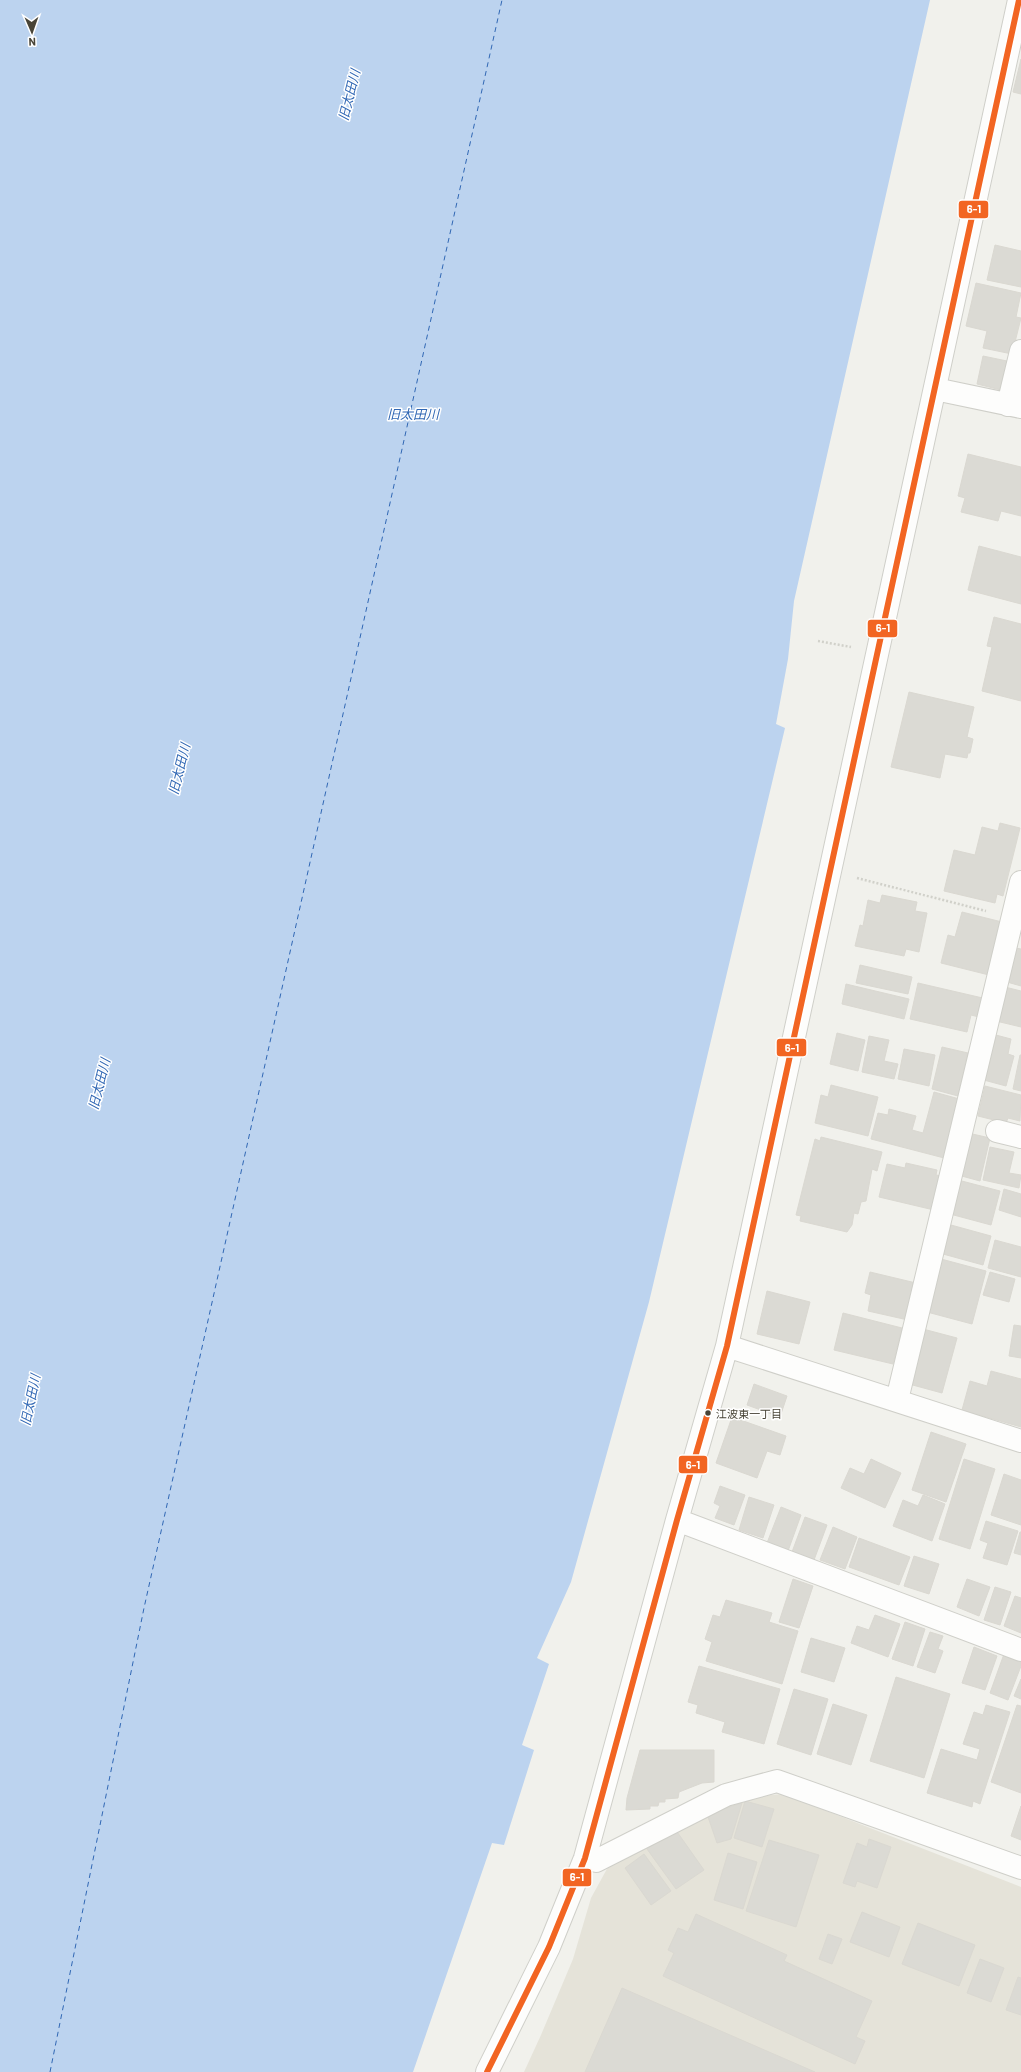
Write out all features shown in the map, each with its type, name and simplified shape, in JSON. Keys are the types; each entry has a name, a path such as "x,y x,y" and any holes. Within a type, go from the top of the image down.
{"street":[{"path":"487,2072 549,1947 585,1858 677,1520 727,1346 1019,0"},
{"path":"935,389 1015,406 1021,351"},
{"path":"896,1400 1021,882"},
{"path":"997,1131 1021,1137"},
{"path":"727,1346 1021,1441"},
{"path":"677,1520 1021,1650"},
{"path":"585,1858 596,1861 726,1795 776,1781 1021,1868"}],"path":[{"path":"831,872 1012,918"}],"shaded area":[{"path":"783,1794 1021,1887 1021,2072 524,2072 573,1959 591,1898 608,1867 736,1798"}],"water":[{"name":"旧太田川","path":"0,0 930,0 794,601 788,659 776,724 785,728 649,1302 571,1582 537,1658 549,1664 522,1745 534,1750 504,1845 492,1843 413,2072 0,2072"}],"building":[{"path":"1021,59 1021,94 1013,92"},
{"path":"995,245 1021,251 1021,287 987,280"},
{"path":"976,283 1021,293 1016,317 1021,318 1012,354 983,348 987,331 966,326"},
{"path":"983,356 1007,361 1001,390 977,384"},
{"path":"968,454 1021,467 1021,516 1001,511 998,521 961,512 965,498 958,496"},
{"path":"979,546 1021,557 1021,604 968,590"},
{"path":"994,617 1021,624 1021,701 982,691 992,647 987,646"},
{"path":"909,692 974,707 967,737 973,739 970,753 968,753 967,758 945,754 940,778 891,767"},
{"path":"1000,823 1020,828 1003,896 997,894 995,903 944,891 954,850 975,855 982,827 998,831"},
{"path":"882,895 917,902 915,911 927,913 919,952 906,949 904,956 855,946 860,925 863,926 868,900 880,903"},
{"path":"962,912 1006,923 993,976 941,963 948,935 955,937"},
{"path":"1016,948 1021,949 1021,986 1007,982"},
{"path":"860,965 912,977 908,994 856,983"},
{"path":"918,983 987,999 983,1018 971,1015 967,1032 910,1019"},
{"path":"846,984 909,999 904,1019 842,1004"},
{"path":"1005,987 1021,991 1021,1027 996,1021"},
{"path":"837,1033 865,1040 858,1071 830,1064"},
{"path":"992,1034 1011,1039 1008,1054 1014,1056 1006,1086 980,1079"},
{"path":"869,1036 889,1040 884,1061 898,1064 894,1079 862,1072"},
{"path":"942,1047 968,1053 958,1096 932,1089"},
{"path":"904,1049 935,1055 929,1086 898,1079"},
{"path":"1021,1055 1021,1091 1013,1089"},
{"path":"831,1085 878,1097 868,1136 815,1123 821,1095 828,1097"},
{"path":"985,1086 1021,1095 1020,1121 1008,1118 1006,1123 978,1116"},
{"path":"934,1092 963,1100 948,1159 871,1139 878,1113 888,1115 889,1109 916,1116 912,1130 923,1133"},
{"path":"968,1133 990,1138 980,1181 958,1175"},
{"path":"821,1137 882,1152 877,1171 872,1169 866,1201 861,1202 858,1214 854,1213 852,1225 847,1232 800,1221 801,1216 796,1215 815,1139 820,1141"},
{"path":"990,1147 1014,1152 1009,1173 1021,1175 1019,1188 983,1180"},
{"path":"906,1163 937,1170 936,1175 942,1176 934,1210 879,1197 887,1164 905,1168"},
{"path":"958,1180 1000,1191 991,1225 950,1214"},
{"path":"1004,1189 1021,1194 1021,1217 999,1210"},
{"path":"951,1225 991,1236 983,1265 943,1254"},
{"path":"995,1240 1021,1247 1021,1277 988,1268"},
{"path":"941,1259 986,1271 972,1324 927,1312"},
{"path":"870,1272 916,1283 908,1320 868,1311 871,1295 865,1293"},
{"path":"990,1272 1015,1279 1009,1302 983,1295"},
{"path":"767,1291 810,1302 799,1344 757,1334"},
{"path":"843,1313 902,1328 893,1364 834,1350"},
{"path":"1014,1325 1021,1326 1021,1358 1009,1356"},
{"path":"923,1329 957,1338 942,1393 909,1384"},
{"path":"991,1371 1021,1379 1021,1427 962,1410 970,1381 987,1386"},
{"path":"754,1384 787,1396 780,1417 747,1405"},
{"path":"732,1417 786,1436 780,1455 767,1451 757,1478 716,1463"},
{"path":"931,1432 966,1444 946,1502 912,1490"},
{"path":"871,1459 901,1473 885,1508 841,1488 850,1468 864,1474"},
{"path":"964,1459 995,1469 970,1549 939,1539"},
{"path":"1004,1474 1021,1480 1021,1525 991,1515"},
{"path":"720,1486 745,1495 734,1525 715,1518 720,1506 714,1503"},
{"path":"923,1495 945,1504 932,1541 893,1526 903,1500 918,1506"},
{"path":"749,1497 774,1505 763,1538 739,1530"},
{"path":"781,1507 801,1515 788,1551 767,1543"},
{"path":"805,1517 827,1525 814,1560 792,1552"},
{"path":"986,1521 1018,1531 1007,1565 983,1558 988,1543 980,1540"},
{"path":"833,1527 857,1537 845,1569 820,1560"},
{"path":"1021,1532 1021,1555 1014,1553"},
{"path":"859,1538 910,1557 899,1585 849,1567"},
{"path":"914,1556 939,1564 929,1594 904,1586"},
{"path":"793,1579 813,1586 799,1628 779,1622"},
{"path":"967,1579 990,1587 979,1616 957,1607"},
{"path":"995,1587 1011,1592 1000,1625 984,1620"},
{"path":"1015,1596 1021,1598 1021,1633 1004,1626"},
{"path":"726,1600 772,1613 769,1622 798,1631 782,1684 706,1661 712,1642 705,1639 713,1615 720,1617"},
{"path":"875,1615 900,1624 888,1657 851,1643 857,1626 869,1630"},
{"path":"905,1622 925,1629 913,1666 892,1659"},
{"path":"930,1632 943,1636 938,1649 943,1651 935,1673 917,1667"},
{"path":"811,1638 845,1648 834,1682 801,1672"},
{"path":"974,1647 997,1656 985,1690 962,1683"},
{"path":"1004,1654 1021,1661 1021,1666 1008,1700 990,1693"},
{"path":"699,1666 780,1689 764,1744 722,1732 725,1722 696,1713 698,1705 688,1702"},
{"path":"896,1677 950,1694 924,1778 870,1761"},
{"path":"1021,1679 1021,1699 1014,1696"},
{"path":"794,1689 828,1699 811,1755 777,1744"},
{"path":"833,1704 867,1715 851,1765 817,1754"},
{"path":"986,1705 1010,1712 980,1804 973,1801 972,1807 927,1793 941,1749 977,1760 980,1749 963,1744 974,1712 983,1715"},
{"path":"1017,1705 1021,1706 1021,1793 991,1782"},
{"path":"640,1750 714,1750 714,1782 702,1783 679,1792 678,1798 665,1799 665,1802 659,1802 658,1806 650,1806 650,1809 626,1810 627,1798"},
{"path":"745,1801 774,1809 762,1847 734,1838"},
{"path":"742,1803 731,1839 717,1843 707,1814"},
{"path":"1021,1806 1021,1840 1011,1836"},
{"path":"675,1829 704,1870 676,1889 647,1849"},
{"path":"869,1839 891,1847 877,1888 857,1881 855,1887 843,1883 857,1843 867,1847"},
{"path":"769,1840 819,1855 796,1927 746,1911"},
{"path":"728,1853 757,1862 743,1909 714,1900"},
{"path":"644,1854 671,1891 651,1905 625,1868"},
{"path":"862,1912 900,1927 889,1957 850,1942"},
{"path":"696,1914 787,1955 784,1961 872,2001 856,2037 865,2041 855,2064 663,1976 674,1953 668,1950 678,1928 688,1932"},
{"path":"918,1923 975,1945 959,1986 902,1964"},
{"path":"828,1934 842,1939 832,1964 819,1959"},
{"path":"980,1959 1004,1968 991,2002 967,1993"},
{"path":"1018,1977 1021,1978 1021,2015 1006,2010"},
{"path":"622,1988 815,2072 585,2072"}],"ferry route":[{"path":"50,2072 144,1608 502,0"}],"transit line":[{"name":"6-1","path":"487,2072 549,1947 585,1858 677,1520 727,1346 1019,0"}],"place":[{"name":"江波東一丁目","path":"708,1413"}]}
